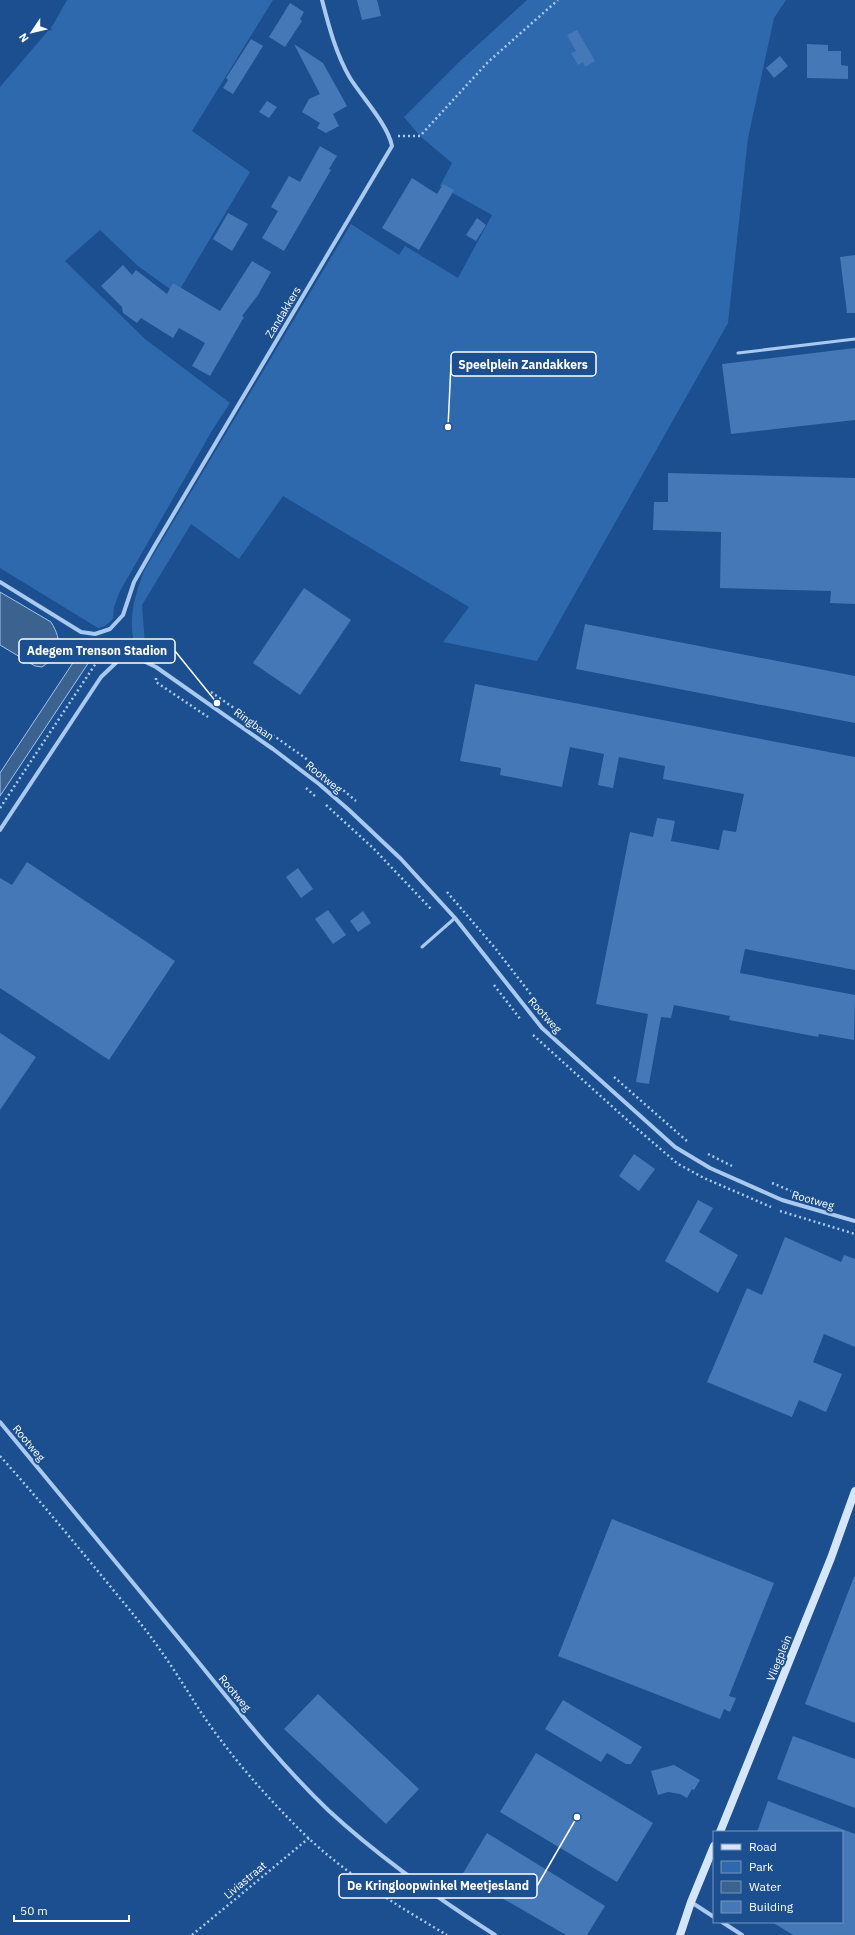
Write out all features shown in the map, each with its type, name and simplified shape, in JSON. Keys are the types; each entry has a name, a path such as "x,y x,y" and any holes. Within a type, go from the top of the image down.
{"street":[{"path":"322,0 338,56 361,95 390,136"},
{"name":"Zandakkers","path":"0,582 81,632 95,634 110,629 123,615 134,582 154,547 386,157 392,146 390,136"},
{"name":"Ringbaan","path":"0,830 101,677 122,657 135,657 156,667 273,749"},
{"name":"Rootweg","path":"273,749 319,784 401,859 455,918 542,1028 675,1147 710,1168 782,1200 855,1222"},
{"name":"Rootweg","path":"0,1422 253,1729 305,1787 330,1811 392,1864 448,1905 495,1935"},
{"name":"Vliegplein","path":"720,1831 831,1558 855,1491"},
{"path":"680,1935 691,1902 713,1848"},
{"path":"691,1902 713,1915"},
{"path":"724,1923 742,1935"}],"lane":[{"path":"738,353 855,339"},
{"path":"422,947 455,918"}],"path":[{"path":"390,136 420,136 488,62 558,0"},
{"path":"0,808 104,651 116,643 130,641 136,642 156,656"},
{"path":"207,690 304,757 357,802"},
{"path":"445,891 490,942 556,1026"},
{"path":"610,1074 692,1145"},
{"path":"702,1151 737,1168"},
{"path":"765,1180 792,1192"},
{"path":"0,1456 59,1524 163,1653 219,1739 256,1784 309,1838 366,1884 405,1910 448,1935"},
{"name":"Liviastraat","path":"192,1935 309,1838"}],"green space":[{"path":"67,0 273,0 192,131 250,172 177,294 138,266 100,230 65,261 145,339 230,403 213,429 120,591 114,607 113,619 105,626 98,628 0,568 0,87 53,25"},
{"path":"527,0 786,0 774,18 748,138 728,323 537,661 443,642 469,607 283,496 239,559 191,524 142,605 145,644 133,638 132,620 134,602 145,569 351,224 399,255 405,246 458,278 492,215 440,186 452,163 420,136 404,117 458,63"}],"water":[{"path":"0,592 51,622 55,629 58,647 53,657 42,667 35,666 0,645"},
{"path":"86,643 95,650 89,662 0,796 0,773"}],"building":[{"path":"357,0 377,0 381,16 362,20"},
{"path":"290,3 304,12 300,19 302,21 285,47 269,37"},
{"path":"577,30 595,61 585,67 583,62 578,65 571,53 576,51 567,35"},
{"path":"251,39 263,46 233,94 223,88 228,80 226,78"},
{"path":"294,44 323,63 347,106 333,114 339,126 326,133 317,128 320,123 302,112 309,99 320,94"},
{"path":"807,44 828,45 828,51 841,51 841,65 848,66 848,79 807,78"},
{"path":"780,56 788,66 774,78 766,68"},
{"path":"267,101 277,107 269,118 259,112"},
{"path":"320,146 337,156 329,169 331,170 284,251 262,238 278,211 271,207 289,176 300,182"},
{"path":"412,178 437,194 443,184 454,190 419,250 382,228"},
{"path":"228,213 248,224 232,251 213,239"},
{"path":"477,218 486,225 476,241 466,235"},
{"path":"855,255 855,313 847,313 840,257"},
{"path":"252,261 271,272 258,295 242,316 244,317 210,376 192,366 205,343 179,328 173,338 141,318 137,323 123,313 122,307 101,286 123,265 132,275 136,270 167,294 173,283 220,311"},
{"path":"855,348 855,420 731,434 722,364"},
{"path":"668,473 855,478 855,604 830,603 831,591 720,588 721,532 653,530 654,502 668,502"},
{"path":"304,588 351,620 300,695 253,663"},
{"path":"585,624 855,676 855,723 576,669"},
{"path":"475,684 855,757 855,970 745,949 740,973 855,995 854,1040 819,1034 818,1037 729,1020 730,1016 674,1005 671,1018 661,1017 649,1084 636,1082 648,1014 596,1004 630,832 653,837 657,818 675,821 671,841 719,850 723,830 736,832 744,794 663,779 665,766 619,757 613,788 598,785 604,754 570,747 562,787 500,775 501,768 460,761"},
{"path":"27,862 175,961 109,1060 0,988 0,878 12,885"},
{"path":"298,868 313,889 301,898 286,877"},
{"path":"328,910 346,935 333,944 315,919"},
{"path":"363,911 371,923 358,932 350,921"},
{"path":"0,1033 36,1057 0,1110"},
{"path":"634,1154 655,1169 639,1191 619,1176"},
{"path":"698,1200 713,1208 699,1232 738,1255 718,1293 665,1261"},
{"path":"785,1237 841,1262 844,1255 855,1259 855,1347 824,1334 813,1362 842,1374 826,1412 799,1400 792,1417 707,1382 747,1288 762,1295"},
{"path":"612,1519 774,1583 729,1696 736,1698 730,1712 724,1709 720,1719 558,1656"},
{"path":"855,1577 855,1723 805,1704"},
{"path":"318,1694 419,1789 386,1824 284,1729"},
{"path":"563,1700 642,1747 631,1764 626,1764 607,1753 601,1762 545,1729"},
{"path":"793,1736 855,1759 855,1808 777,1779"},
{"path":"536,1753 653,1823 617,1882 500,1812"},
{"path":"674,1765 700,1780 694,1790 692,1789 687,1798 680,1794 668,1792 658,1795 651,1771"},
{"path":"768,1801 855,1834 855,1935 793,1935 774,1923 843,1923 843,1831 757,1831"},
{"path":"487,1833 605,1906 587,1935 566,1935 462,1875"}],"place":[{"name":"Speelplein Zandakkers","path":"448,427"},
{"name":"Adegem Trenson Stadion","path":"217,703"},
{"name":"De Kringloopwinkel Meetjesland","path":"577,1817"}]}
